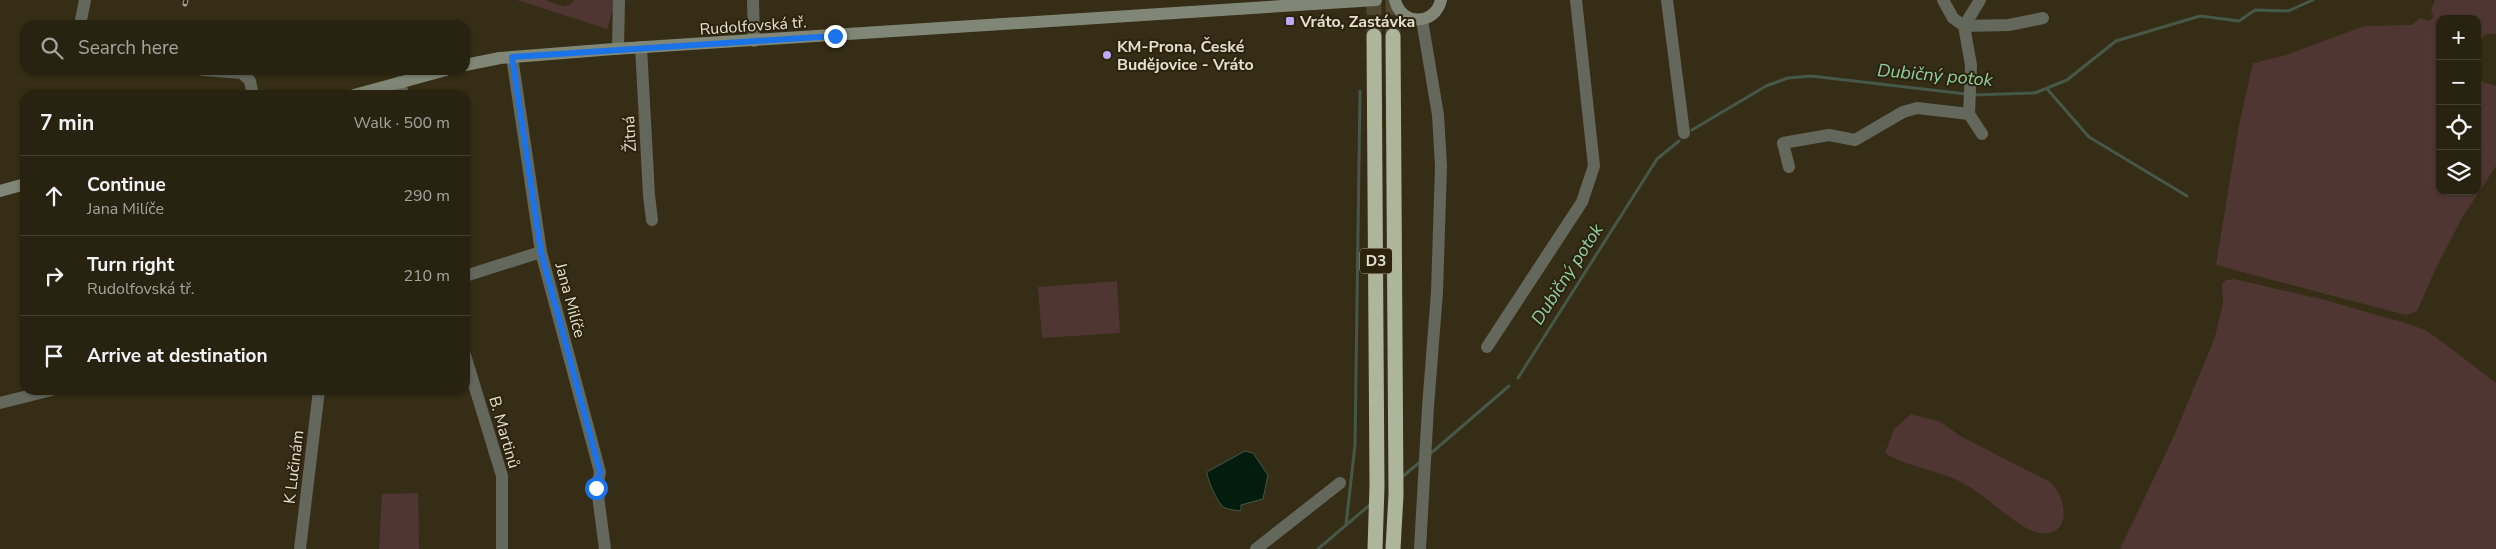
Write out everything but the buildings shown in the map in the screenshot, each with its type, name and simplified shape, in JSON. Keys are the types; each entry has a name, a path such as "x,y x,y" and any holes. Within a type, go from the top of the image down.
{"highway":[{"name":"D3","path":"1374,36 1377,486 1374,549"},
{"name":"D3","path":"1393,36 1396,495 1393,549"}],"main road":[{"name":"Rudolfovská tř.","path":"470,64 512,57 641,47 1376,0"},
{"path":"1395,0 1400,13 1407,18 1422,20 1434,14 1440,0"},
{"path":"372,90 427,75"},
{"path":"0,190 20,185"}],"street":[{"path":"81,20 85,0"},
{"path":"618,49 619,0"},
{"path":"753,0 754,41"},
{"path":"1487,347 1582,202 1594,166 1576,0"},
{"path":"1667,0 1684,133"},
{"path":"1943,0 1953,18 1964,26 2009,25 2043,18"},
{"path":"1980,0 1964,26 1972,65 1968,114 1982,134"},
{"path":"1420,549 1437,292 1441,166 1438,115 1422,20"},
{"name":"Žitná","path":"641,47 652,220"},
{"name":"Jana Milíče","path":"512,57 541,252 600,472 596,488 605,549"},
{"path":"244,75 250,81 252,90"},
{"path":"400,82 402,90"},
{"path":"1789,167 1783,143 1829,135 1855,140 1903,112 1917,108 1968,114"},
{"path":"470,274 541,252"},
{"name":"B. Martinů","path":"470,371 502,476 502,549"},
{"path":"0,403 32,395"},
{"name":"K Lučinám","path":"300,549 318,395"},
{"path":"1256,549 1340,483"}],"shaded area":[{"path":"517,0 545,0 562,6 570,5 574,0 616,0 607,29"},
{"path":"2435,0 2496,0 2496,34 2486,34 2481,39 2481,15 2436,15 2436,195 2477,195 2462,218 2437,266 2417,311 2406,315 2216,265 2239,125 2253,63 2286,55 2364,26 2412,25 2420,18 2430,21 2434,16 2431,10"},
{"path":"2481,81 2496,86 2496,166 2481,189"},
{"path":"2234,279 2325,300 2412,325 2427,331 2496,383 2496,549 2120,549 2174,436 2215,337 2223,303 2222,284 2226,280"},
{"path":"1117,281 1120,333 1042,338 1038,287"},
{"path":"1911,414 1941,422 1960,436 2050,482 2056,489 2063,506 2064,515 2062,523 2050,533 2032,531 1963,483 1895,459 1885,453 1894,429"},
{"path":"1245,451 1253,453 1268,475 1263,499 1241,505 1241,511 1227,509 1222,506 1216,497 1207,472"},
{"path":"418,493 419,549 379,549 382,494"}],"waterway":[{"name":"Dubičný potok","path":"1972,95 2035,93 2067,80 2116,41 2200,16 2239,21 2255,10 2288,11 2313,0"},
{"name":"Dubičný potok","path":"1692,130 1766,86 1788,78 1811,76 1966,94"},
{"path":"2048,90 2089,137 2187,196"},
{"path":"1346,525 1355,445 1360,91"},
{"name":"Dubičný potok","path":"1518,378 1657,159 1679,141"},
{"name":"Dubičný potok","path":"1430,454 1509,386"},
{"name":"Dubičný potok","path":"1401,478 1421,461"},
{"name":"Dubičný potok","path":"1318,549 1372,503"}],"tunnel":[{"path":"1374,0 1374,36"},
{"path":"1393,0 1393,36"}],"railway":[{"path":"185,4 186,0"}],"place":[{"name":"Vráto, Zastávka","path":"1290,21"},
{"name":"KM-Prona, České Budějovice - Vráto","path":"1107,55"}],"route":[{"path":"596,488 600,472 541,252 512,57 641,47 835,36"}]}
